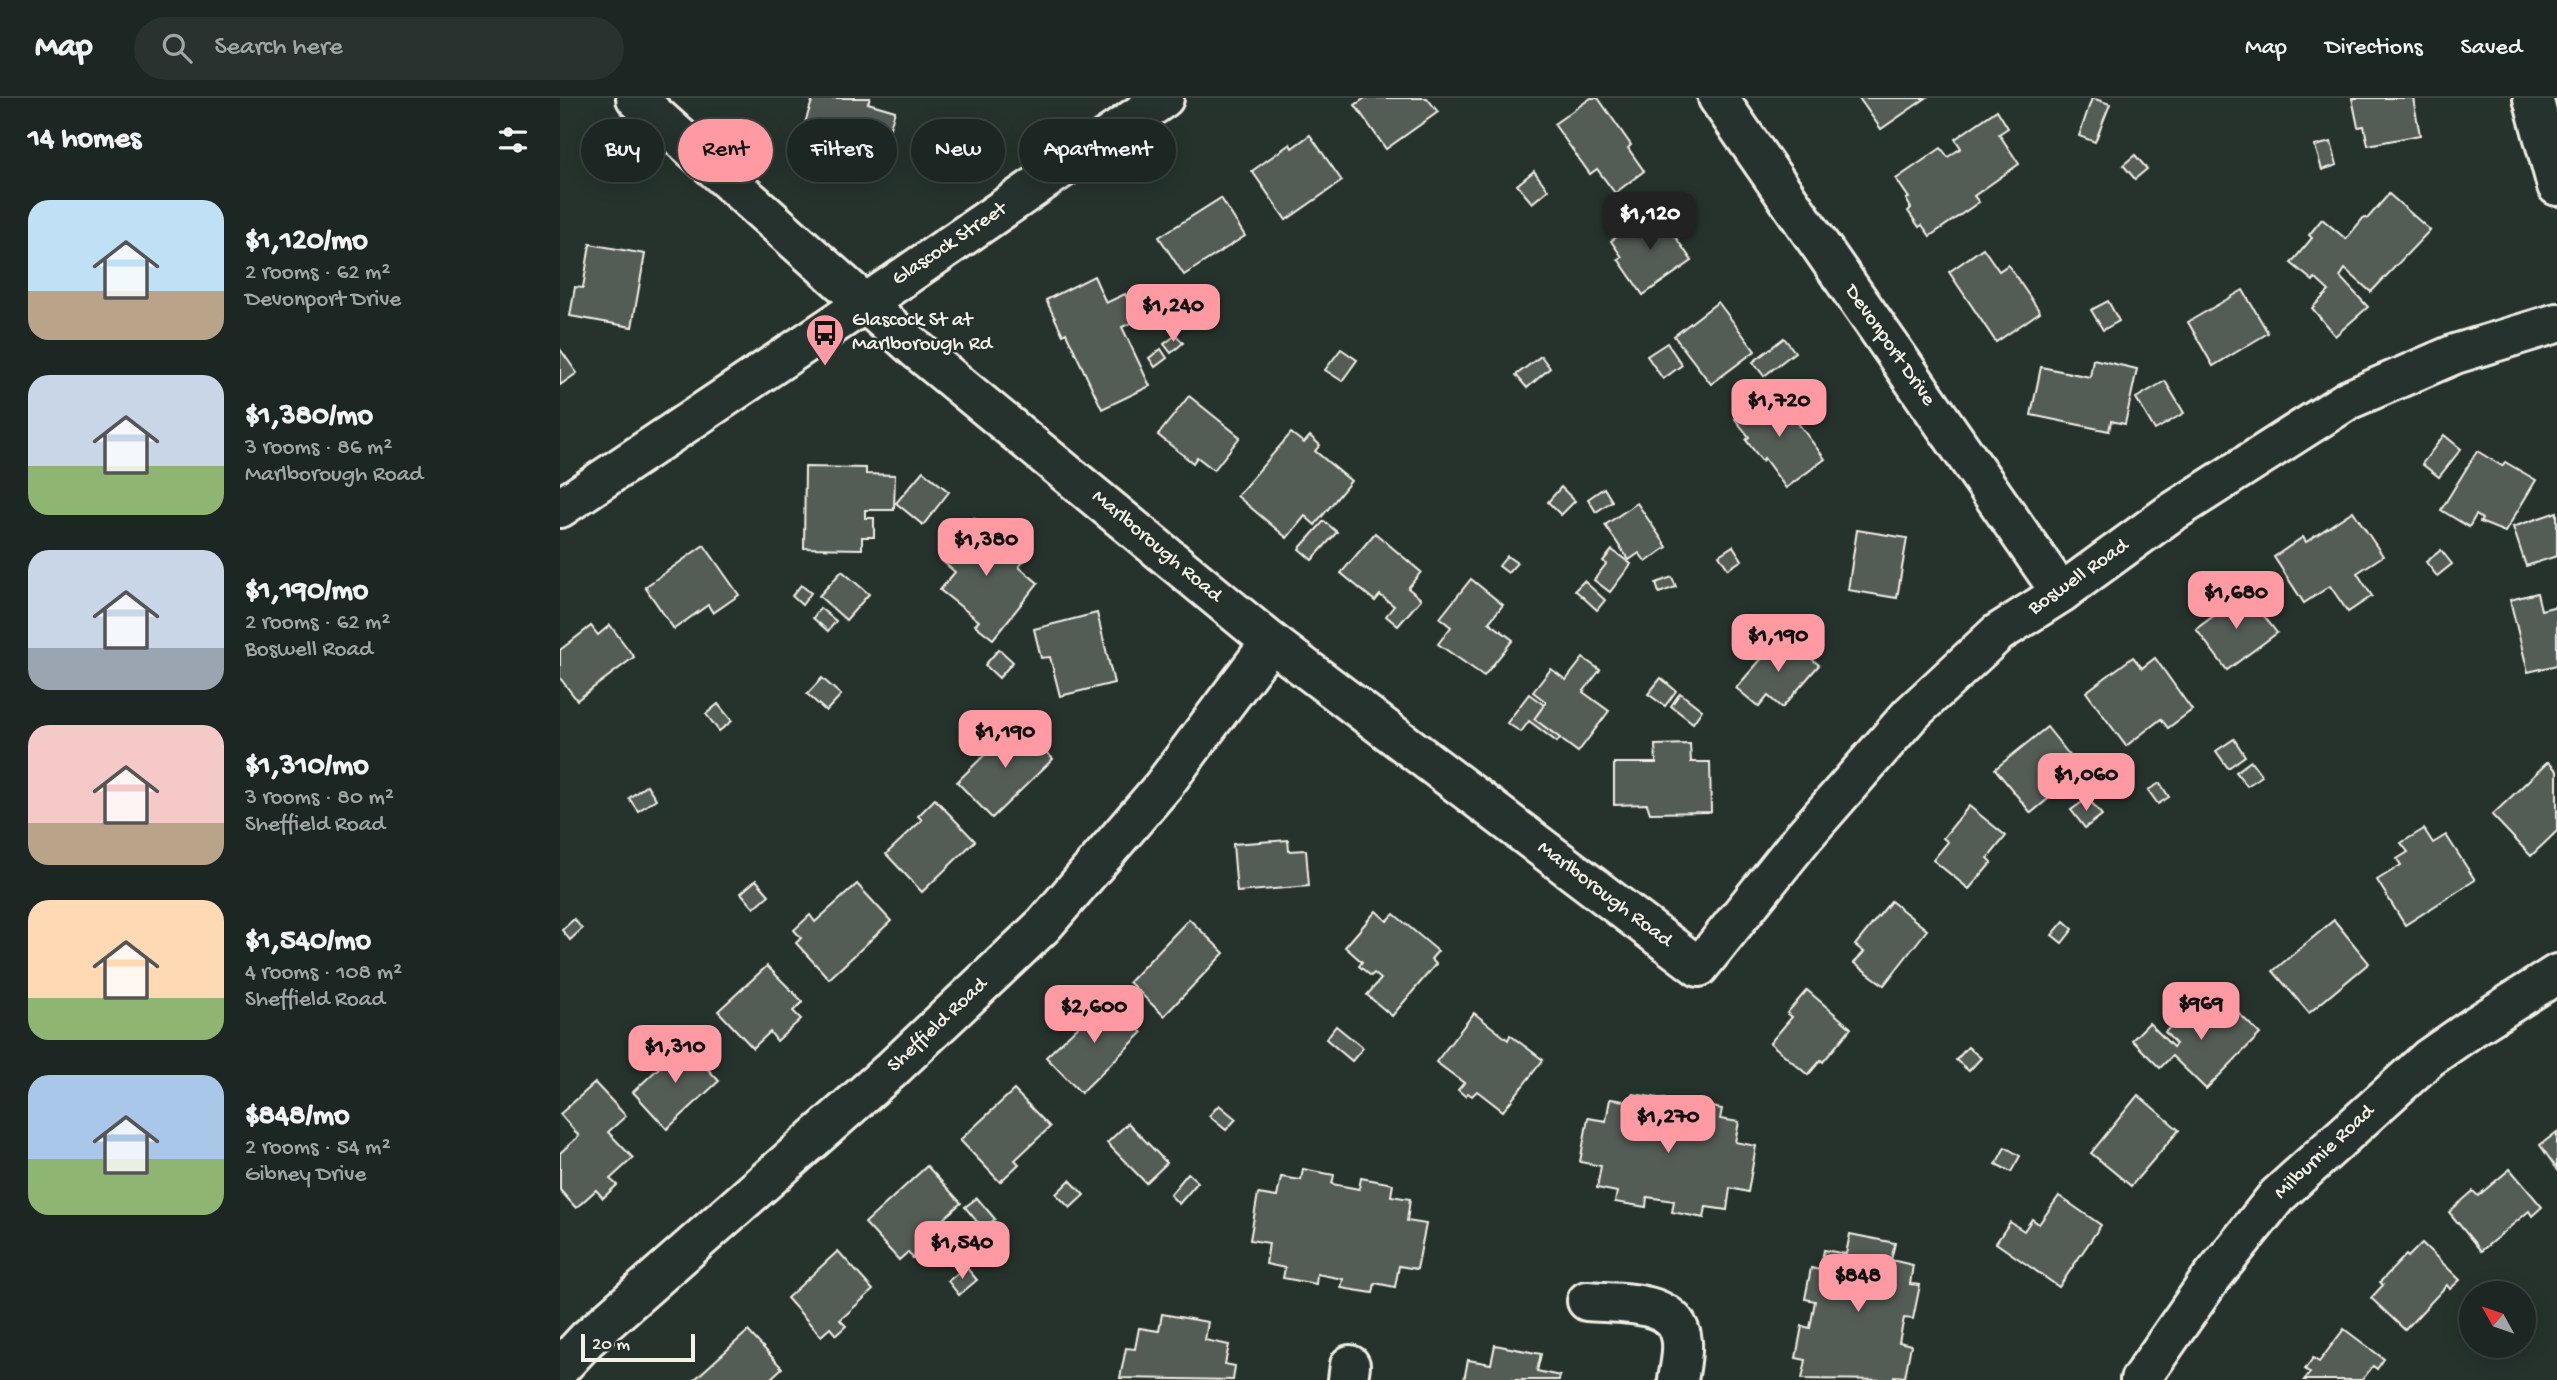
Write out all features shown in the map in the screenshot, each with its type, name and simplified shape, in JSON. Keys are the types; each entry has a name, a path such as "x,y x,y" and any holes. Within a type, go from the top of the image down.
{"street":[{"name":"Marlborough Road","path":"636,98 917,349 1271,642 1699,967"},
{"name":"Glascock Street","path":"560,508 866,303 1164,98"},
{"name":"Devonport Drive","path":"1718,98 2061,593"},
{"path":"2533,98 2557,186"},
{"name":"Boswell Road","path":"1699,967 1804,836 1910,715 1998,633 2061,593 2168,515 2348,400 2455,354 2557,323"},
{"name":"Sheffield Road","path":"560,1368 587,1339 890,1071 1044,925 1163,786 1271,642"},
{"name":"Milburnie Road","path":"2140,1380 2209,1281 2277,1196 2429,1058 2557,974"},
{"path":"1587,1301 1651,1307 1671,1318 1682,1339 1678,1380"}],"building":[{"path":"813,98 870,98 868,103 895,111 893,119 806,119"},
{"path":"1365,98 1427,98 1438,112 1386,149 1355,105"},
{"path":"1591,98 1598,98 1631,145 1628,148 1644,171 1615,193 1597,169 1590,174 1554,124"},
{"path":"1859,98 1926,98 1881,129"},
{"path":"2092,98 2110,104 2095,142 2079,136"},
{"path":"2352,98 2413,98 2420,135 2368,145 2364,126 2358,127"},
{"path":"1997,110 2008,128 1999,134 2019,164 1974,196 1979,202 1930,236 1922,225 1919,227 1908,211 1911,208 1906,199 1909,198 1896,179 1941,148 1948,157 1961,148 1955,139"},
{"path":"1310,135 1342,181 1286,220 1252,171 1290,144 1292,148"},
{"path":"2331,142 2337,165 2322,170 2315,146"},
{"path":"2135,155 2147,169 2135,179 2123,165"},
{"path":"1534,171 1548,190 1532,203 1517,185"},
{"path":"2389,194 2430,230 2371,292 2345,269 2340,277 2368,307 2335,336 2312,308 2329,291 2315,278 2313,281 2291,263 2312,238 2309,235 2322,219 2346,239 2364,217 2367,219"},
{"path":"1221,198 1245,236 1184,275 1159,237"},
{"path":"1656,209 1692,261 1643,295 1618,259 1622,257 1611,241"},
{"path":"590,244 645,254 632,327 570,316 575,287 583,288"},
{"path":"1983,248 1999,271 2008,265 2040,312 1996,342 1949,272"},
{"path":"1094,276 1106,303 1125,294 1138,320 1122,327 1150,386 1102,409 1066,333 1063,335 1046,300"},
{"path":"2243,290 2268,333 2213,366 2188,322"},
{"path":"2108,301 2119,321 2103,330 2091,310"},
{"path":"1718,302 1755,351 1711,384 1674,336"},
{"path":"1176,335 1183,343 1171,353 1164,344"},
{"path":"1784,338 1795,352 1764,376 1753,362"},
{"path":"1667,343 1682,365 1663,379 1647,356"},
{"path":"560,349 577,373 560,385"},
{"path":"1161,349 1167,358 1155,367 1149,358"},
{"path":"1341,349 1357,360 1342,381 1325,370"},
{"path":"1541,356 1550,368 1527,388 1516,375"},
{"path":"2093,359 2137,369 2125,424 2111,421 2109,431 2031,415 2041,367 2090,377"},
{"path":"2165,381 2184,413 2155,430 2136,398"},
{"path":"1773,390 1825,459 1786,488 1764,458 1762,461 1746,440 1749,437 1735,419"},
{"path":"1189,396 1240,437 1214,470 1197,457 1193,463 1158,435"},
{"path":"1291,433 1304,443 1310,436 1320,445 1315,451 1351,481 1315,525 1305,516 1287,538 1237,496"},
{"path":"2444,435 2461,449 2439,477 2422,464"},
{"path":"2477,451 2502,466 2505,462 2536,480 2505,532 2480,522 2482,519 2476,515 2469,527 2441,510"},
{"path":"805,467 866,468 866,474 895,475 894,510 865,510 865,518 874,518 874,537 862,537 862,549 804,548"},
{"path":"923,471 949,492 923,525 896,503"},
{"path":"1561,487 1575,501 1561,515 1548,502"},
{"path":"1604,488 1612,501 1596,512 1588,499"},
{"path":"1637,503 1667,547 1646,562 1639,553 1629,560 1605,525"},
{"path":"2353,511 2383,556 2357,573 2372,596 2348,612 2330,586 2304,603 2274,557 2303,537 2306,542"},
{"path":"2557,512 2557,556 2526,566 2513,527"},
{"path":"974,518 1025,559 1019,567 1038,583 993,639 975,625 979,621 940,590 955,572 941,560"},
{"path":"1324,521 1337,532 1312,560 1299,549"},
{"path":"1857,530 1907,538 1897,598 1848,590"},
{"path":"1375,533 1421,572 1408,588 1421,599 1398,626 1386,616 1394,606 1380,595 1375,601 1341,573"},
{"path":"704,545 739,595 713,613 708,605 674,629 645,587"},
{"path":"1733,546 1742,560 1728,569 1719,555"},
{"path":"1612,550 1631,564 1610,592 1594,580"},
{"path":"2441,550 2452,564 2437,576 2426,562"},
{"path":"1507,556 1517,563 1508,573 1499,566"},
{"path":"842,571 869,594 846,620 819,596"},
{"path":"1672,577 1676,587 1659,593 1656,583"},
{"path":"1471,579 1503,605 1489,622 1513,640 1484,676 1438,644 1451,627 1440,618"},
{"path":"1584,581 1605,600 1597,610 1575,590"},
{"path":"801,585 811,593 802,605 792,596"},
{"path":"2246,592 2277,633 2227,670 2196,629"},
{"path":"2537,593 2541,610 2557,606 2557,665 2528,672 2510,600"},
{"path":"820,608 836,621 828,631 813,618"},
{"path":"1097,613 1114,683 1060,696 1050,657 1041,658 1034,629"},
{"path":"610,625 634,657 577,700 560,678 560,650 591,626 598,635"},
{"path":"1783,634 1819,665 1782,708 1768,696 1759,707 1736,688"},
{"path":"999,649 1013,662 999,678 985,665"},
{"path":"2133,657 2142,668 2155,658 2192,710 2168,728 2161,719 2126,746 2086,692"},
{"path":"1583,658 1600,670 1583,692 1609,711 1578,752 1534,719 1546,702 1533,692 1551,669 1566,680"},
{"path":"822,678 841,695 826,711 807,694"},
{"path":"1661,678 1676,691 1665,706 1648,694"},
{"path":"1680,693 1702,710 1693,723 1671,706"},
{"path":"1529,694 1544,705 1534,719 1560,738 1557,742 1529,721 1521,732 1507,723"},
{"path":"718,704 732,721 719,731 706,714"},
{"path":"1017,723 1053,759 992,818 957,782"},
{"path":"2047,727 2079,767 2063,780 2066,784 2031,813 1995,769"},
{"path":"2234,739 2245,756 2228,768 2216,751"},
{"path":"1690,744 1691,762 1710,762 1711,812 1650,813 1647,804 1614,805 1614,763 1656,763 1655,745"},
{"path":"2251,761 2262,776 2247,786 2236,772"},
{"path":"2548,762 2557,771 2557,831 2531,856 2492,815"},
{"path":"2160,783 2169,797 2158,804 2148,790"},
{"path":"647,785 656,799 638,811 629,798"},
{"path":"2088,798 2102,815 2085,828 2071,810"},
{"path":"935,799 975,841 922,892 886,854 922,820 918,816"},
{"path":"1969,806 2006,836 1988,858 1992,862 1969,889 1933,860 1948,842 1943,838"},
{"path":"2424,829 2433,843 2446,835 2475,880 2405,925 2377,880 2401,865 2397,859 2408,852 2401,843"},
{"path":"1288,840 1289,851 1306,850 1309,886 1237,892 1233,844"},
{"path":"756,880 769,895 754,908 741,893"},
{"path":"857,884 891,921 829,979 796,943 801,938 794,930 810,915 815,922"},
{"path":"1891,901 1927,930 1884,985 1854,963 1864,952 1855,945"},
{"path":"1376,911 1387,921 1394,914 1438,951 1431,959 1436,964 1392,1016 1367,995 1381,979 1374,973 1371,976 1359,966 1362,962 1345,947"},
{"path":"574,919 582,929 570,940 562,930"},
{"path":"1189,919 1224,953 1164,1016 1129,982"},
{"path":"2334,920 2369,963 2309,1013 2273,971"},
{"path":"2064,921 2073,929 2062,943 2052,935"},
{"path":"767,966 803,1002 793,1011 801,1019 777,1041 770,1032 753,1048 718,1011"},
{"path":"1807,990 1851,1028 1823,1062 1821,1060 1808,1075 1770,1043 1792,1017 1787,1013"},
{"path":"2221,996 2260,1034 2206,1089 2172,1056 2160,1068 2132,1040 2149,1023 2173,1047 2176,1044 2165,1032 2183,1015 2189,1022 2201,1010 2204,1014"},
{"path":"1109,997 1142,1033 1081,1093 1046,1057"},
{"path":"1474,1013 1508,1040 1510,1035 1543,1060 1503,1111 1477,1091 1472,1096 1468,1093 1465,1096 1458,1090 1464,1083 1436,1062"},
{"path":"1336,1026 1363,1048 1352,1061 1326,1039"},
{"path":"684,1044 719,1081 667,1129 633,1092 664,1063 656,1056 668,1046 674,1052"},
{"path":"1968,1047 1981,1058 1969,1071 1956,1060"},
{"path":"595,1083 626,1116 608,1132 633,1158 610,1179 617,1185 603,1198 596,1190 576,1208 560,1190 560,1153 579,1136 560,1114"},
{"path":"1014,1090 1050,1127 1015,1160 1019,1164 1000,1182 960,1140"},
{"path":"1633,1094 1665,1099 1663,1108 1690,1113 1692,1103 1722,1109 1720,1119 1739,1122 1735,1142 1756,1146 1748,1192 1730,1188 1727,1210 1706,1207 1704,1218 1672,1212 1674,1201 1647,1197 1646,1207 1615,1202 1617,1192 1597,1188 1601,1166 1580,1162 1588,1118 1606,1121 1610,1099 1631,1102"},
{"path":"2138,1095 2179,1130 2131,1186 2091,1153"},
{"path":"1219,1105 1236,1119 1226,1130 1209,1116"},
{"path":"1128,1123 1167,1163 1146,1183 1107,1143"},
{"path":"2557,1132 2557,1169 2540,1145"},
{"path":"2005,1147 2020,1156 2011,1172 1996,1164"},
{"path":"927,1166 961,1203 922,1238 928,1244 913,1258 908,1252 899,1260 865,1223"},
{"path":"1303,1169 1334,1175 1332,1184 1359,1189 1361,1178 1393,1184 1391,1196 1410,1199 1407,1221 1426,1224 1417,1269 1399,1266 1395,1287 1375,1283 1373,1293 1341,1288 1343,1279 1317,1274 1316,1284 1283,1278 1285,1268 1266,1264 1269,1243 1250,1240 1258,1194 1277,1197 1281,1177 1301,1180"},
{"path":"2510,1169 2542,1207 2532,1216 2529,1211 2481,1251 2449,1212 2473,1191 2478,1196"},
{"path":"1188,1173 1198,1182 1179,1204 1170,1195"},
{"path":"1070,1180 1084,1195 1070,1208 1056,1194"},
{"path":"2059,1196 2101,1225 2059,1287 1996,1243 2010,1222 2024,1231 2032,1219 2039,1224"},
{"path":"977,1198 995,1219 983,1229 965,1207"},
{"path":"1850,1234 1895,1243 1891,1260 1913,1265 1910,1284 1920,1285 1913,1319 1904,1318 1899,1342 1911,1345 1905,1377 1894,1376 1893,1380 1802,1379 1806,1360 1796,1358 1802,1326 1810,1328 1815,1301 1805,1299 1811,1268 1820,1270 1824,1250 1846,1254"},
{"path":"2422,1243 2460,1280 2450,1289 2447,1285 2405,1330 2371,1298 2383,1285 2380,1282"},
{"path":"838,1251 873,1290 840,1320 846,1326 836,1335 830,1328 821,1336 787,1298"},
{"path":"966,1267 977,1280 959,1295 948,1281"},
{"path":"1162,1314 1208,1322 1205,1340 1229,1345 1225,1364 1235,1366 1233,1380 1120,1378 1126,1348 1135,1349 1139,1328 1159,1331"},
{"path":"2344,1329 2384,1359 2377,1369 2373,1366 2362,1380 2304,1380 2310,1373 2305,1369 2313,1358 2319,1362"},
{"path":"748,1331 782,1368 769,1380 694,1380"},
{"path":"1495,1345 1541,1354 1537,1371 1560,1376 1559,1380 1464,1380 1468,1360 1491,1364"}],"place":[{"name":"Glascock St at Marlborough Rd","path":"825,367"}]}
